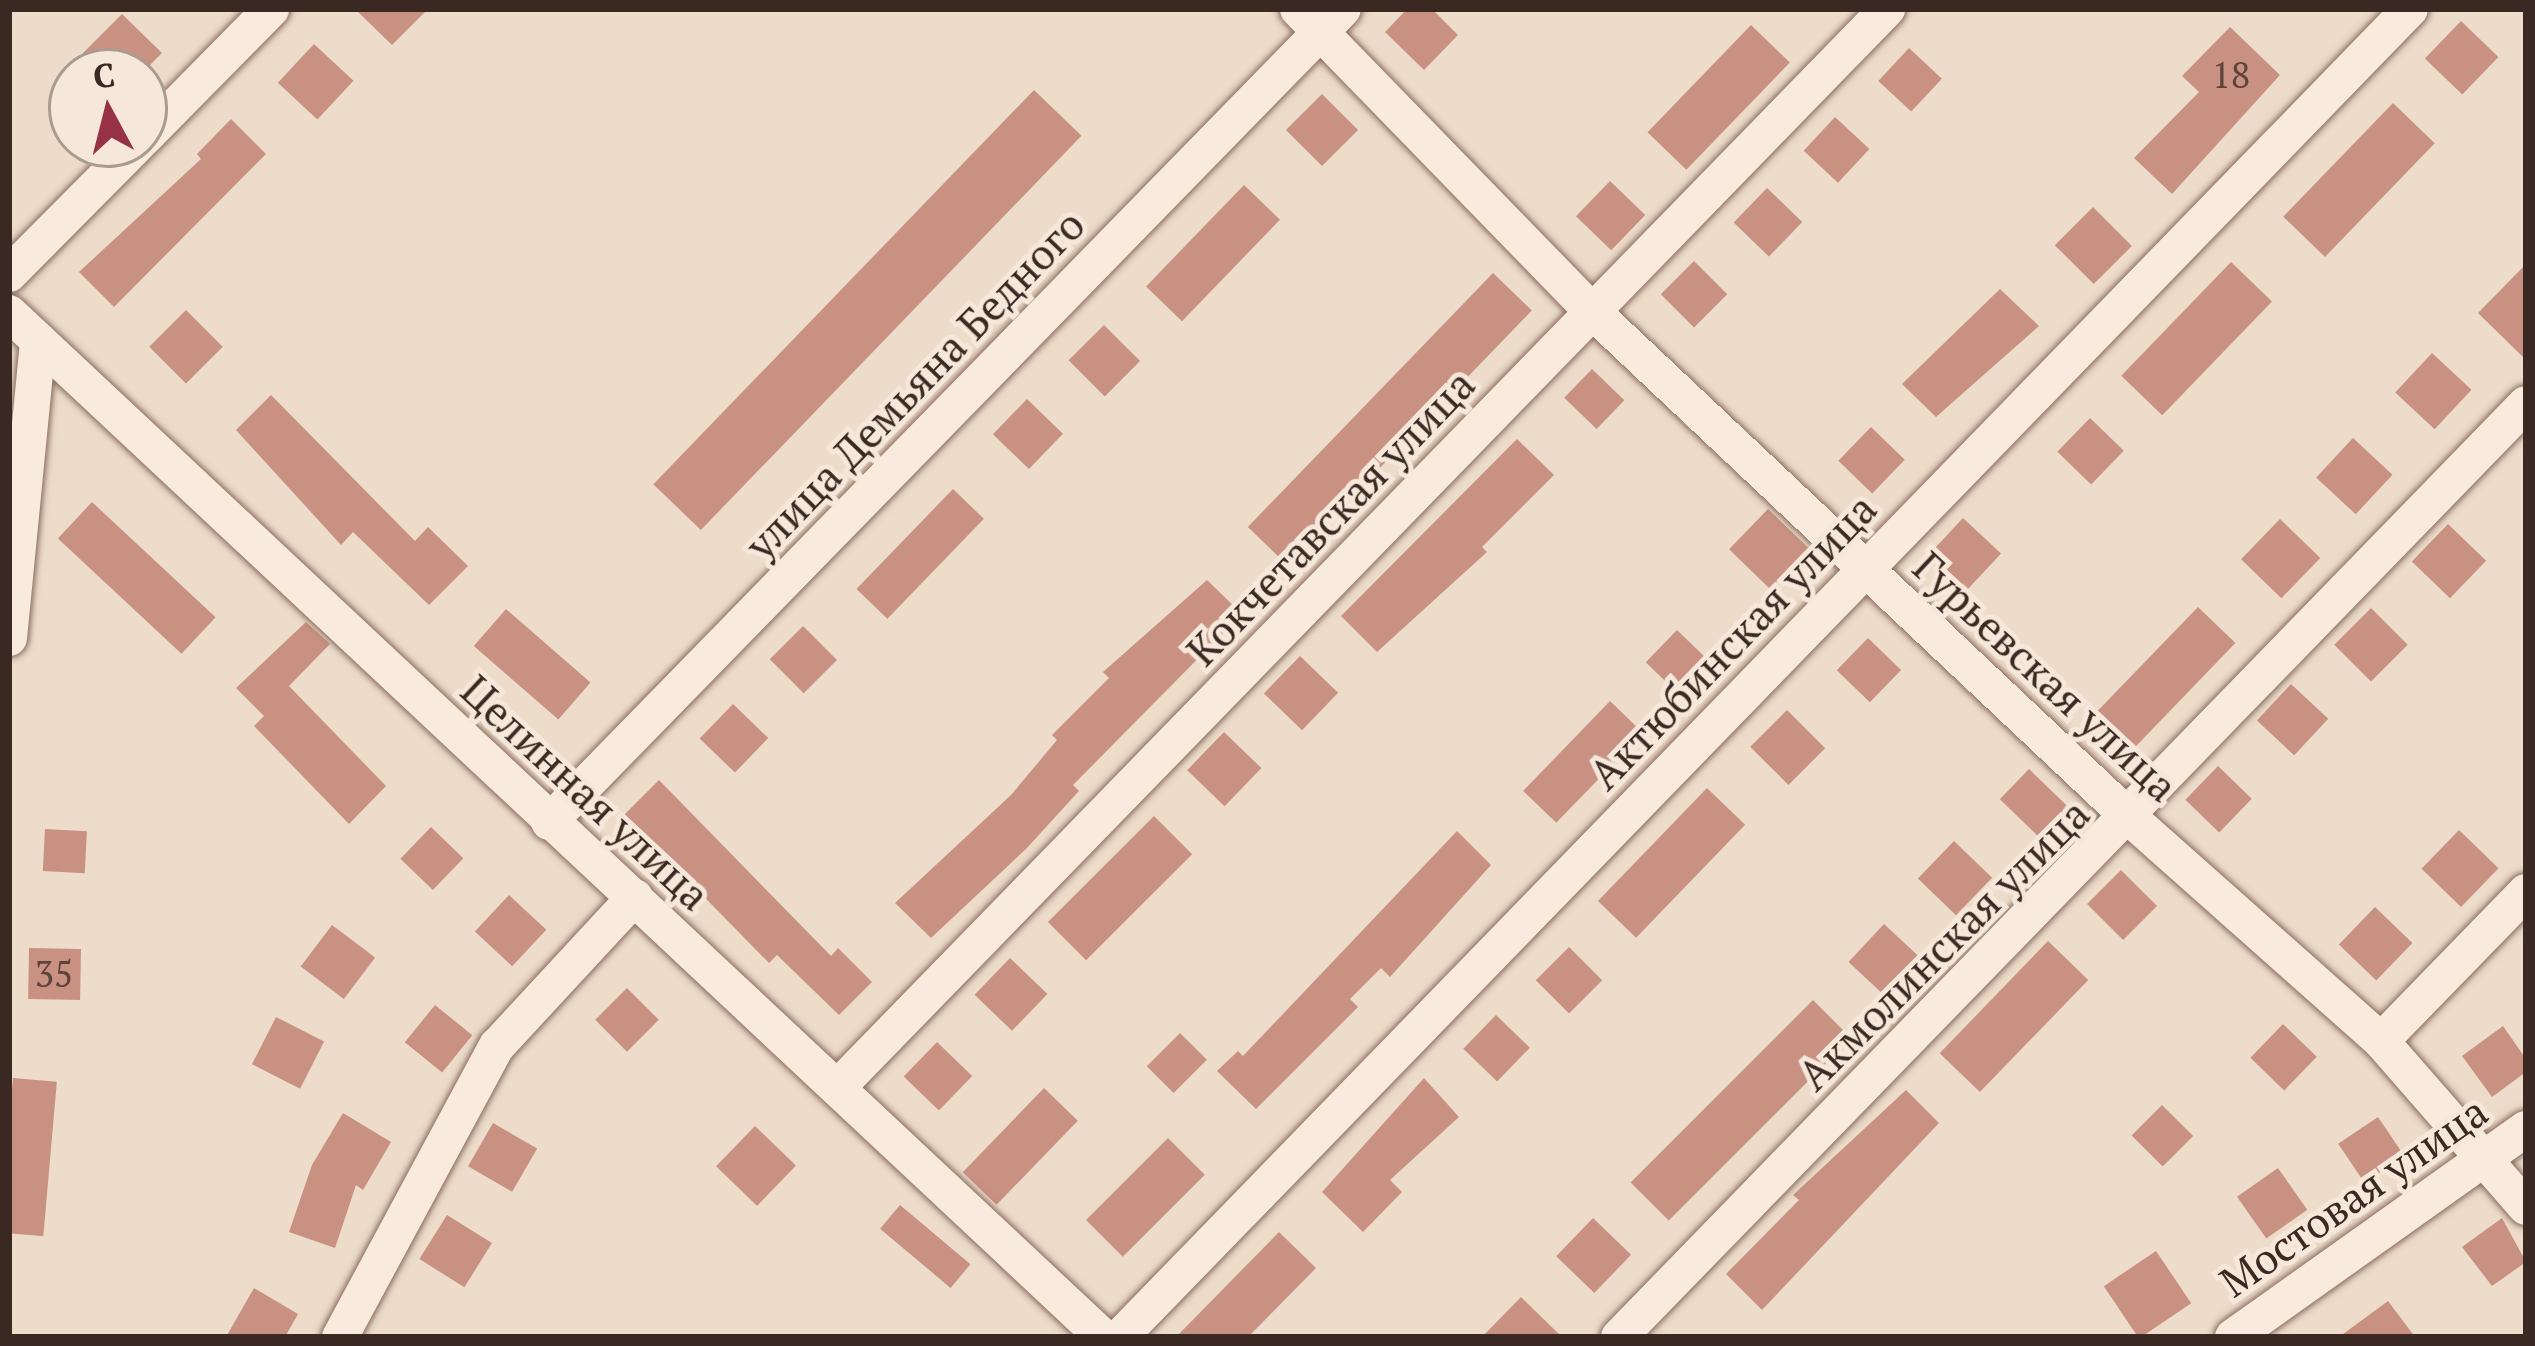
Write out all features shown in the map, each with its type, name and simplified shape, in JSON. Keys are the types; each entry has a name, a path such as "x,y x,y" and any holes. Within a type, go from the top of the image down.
{"street":[{"path":"168,114 271,9"},
{"name":"Кокчетавская улица","path":"837,1088 1887,9"},
{"name":"Актюбинская улица","path":"1120,1337 2410,9"},
{"name":"Гурьевская улица","path":"1321,16 1593,312 2130,818 2381,1041 2526,1208"},
{"name":"улица Демьяна Бедного","path":"549,822 1321,16"},
{"path":"9,274 114,168"},
{"name":"Целинная улица","path":"9,313 1103,1337"},
{"path":"9,638 38,340"},
{"name":"Акмолинская улица","path":"1619,1337 2130,818 2526,404"},
{"path":"2381,1041 2526,892"},
{"path":"340,1337 497,1046 635,897"},
{"name":"Мостовая улица","path":"2233,1337 2526,1129"}],"building":[{"path":"355,9 428,9 392,45"},
{"path":"1407,9 1432,9 1458,35 1424,70 1385,32"},
{"path":"122,14 157,48 88,48"},
{"path":"2461,21 2498,57 2462,95 2425,58"},
{"path":"1751,25 1790,63 1686,170 1647,132"},
{"path":"2230,27 2280,75 2172,194 2134,158 2199,92 2182,76"},
{"path":"314,44 353,81 317,120 278,83"},
{"path":"1909,48 1942,79 1911,112 1878,81"},
{"path":"1034,90 1081,136 701,530 653,484"},
{"path":"1322,94 1358,130 1322,166 1286,130"},
{"path":"2393,103 2435,143 2325,257 2283,217"},
{"path":"1835,117 1869,149 1838,183 1804,151"},
{"path":"231,119 266,154 114,307 79,272 201,159 197,154"},
{"path":"1610,181 1645,215 1611,250 1576,216"},
{"path":"1244,185 1280,220 1182,321 1146,286"},
{"path":"1767,188 1802,222 1769,257 1734,223"},
{"path":"2093,207 2132,246 2094,284 2055,245"},
{"path":"1694,261 1727,294 1694,327 1661,294"},
{"path":"2231,262 2272,302 2162,415 2121,376"},
{"path":"2526,264 2526,360 2478,313"},
{"path":"1493,273 1532,311 1287,564 1248,527"},
{"path":"2000,289 2039,326 1936,417 1902,384"},
{"path":"186,310 223,347 186,384 149,347"},
{"path":"1104,325 1140,361 1105,396 1069,360"},
{"path":"2432,353 2471,390 2435,429 2395,392"},
{"path":"1592,369 1624,400 1597,429 1564,398"},
{"path":"271,395 415,541 428,527 468,566 429,605 353,532 341,545 236,430"},
{"path":"1027,399 1063,434 1029,469 993,434"},
{"path":"2090,418 2124,451 2091,484 2057,452"},
{"path":"1871,427 1905,460 1872,493 1838,461"},
{"path":"2353,438 2392,475 2356,514 2316,477"},
{"path":"1517,439 1554,475 1482,547 1487,552 1377,652 1341,616"},
{"path":"953,489 984,519 887,619 856,589"},
{"path":"92,502 216,617 181,654 58,539"},
{"path":"1768,509 1809,549 1770,589 1729,549"},
{"path":"1963,518 2001,553 1964,594 1925,558"},
{"path":"2280,519 2320,558 2281,598 2241,559"},
{"path":"2448,524 2486,561 2450,598 2412,561"},
{"path":"1207,580 1242,614 1073,785 1079,791 1026,849 931,938 895,903 1011,795 1057,740 1052,735 1109,678 1103,672"},
{"path":"2198,607 2235,643 2128,754 2091,718"},
{"path":"2371,608 2408,645 2371,682 2334,645"},
{"path":"506,609 591,682 558,719 474,646"},
{"path":"306,622 330,644 289,686 386,786 349,824 254,726 264,716 236,688"},
{"path":"803,626 837,660 804,693 770,659"},
{"path":"1677,630 1710,662 1679,694 1646,662"},
{"path":"1868,638 1901,670 1870,702 1837,670"},
{"path":"1300,656 1338,693 1302,730 1264,693"},
{"path":"2291,684 2328,719 2294,755 2257,721"},
{"path":"1610,701 1643,733 1556,823 1523,791"},
{"path":"733,704 768,738 735,773 700,739"},
{"path":"1787,710 1825,748 1788,785 1750,747"},
{"path":"1224,732 1261,768 1225,806 1187,770"},
{"path":"2218,766 2252,799 2219,832 2185,800"},
{"path":"2029,769 2069,807 2039,837 2000,799"},
{"path":"659,780 831,956 838,948 872,982 839,1015 777,955 769,963 624,815"},
{"path":"1707,788 1745,825 1636,938 1598,901"},
{"path":"1154,816 1192,854 1086,960 1048,922"},
{"path":"431,827 463,858 433,890 400,859"},
{"path":"45,829 87,831 85,873 43,871"},
{"path":"2459,830 2499,868 2461,907 2421,869"},
{"path":"1457,831 1491,865 1390,977 1381,968 1350,999 1358,1007 1256,1109 1217,1071 1238,1051 1243,1056"},
{"path":"1954,841 1992,878 1956,915 1918,878"},
{"path":"2121,870 2157,906 2123,940 2087,904"},
{"path":"509,895 546,930 512,966 475,932"},
{"path":"2375,907 2412,943 2376,981 2339,944"},
{"path":"1884,924 1923,961 1888,999 1849,962"},
{"path":"332,925 375,957 344,999 301,967"},
{"path":"2048,941 2088,980 1980,1092 1940,1053"},
{"path":"1569,947 1602,980 1569,1013 1536,980"},
{"path":"29,948 81,949 80,1000 28,999"},
{"path":"1010,958 1047,994 1012,1031 975,995"},
{"path":"627,988 659,1020 627,1052 595,1020"},
{"path":"1813,1000 1851,1038 1669,1221 1631,1182"},
{"path":"435,1005 472,1035 442,1073 405,1042"},
{"path":"1496,1015 1530,1048 1497,1081 1463,1049"},
{"path":"276,1017 324,1042 300,1089 252,1064"},
{"path":"2283,1024 2317,1057 2284,1090 2250,1058"},
{"path":"2503,1026 2526,1059 2526,1072 2492,1097 2462,1056"},
{"path":"1180,1033 1207,1060 1174,1093 1147,1066"},
{"path":"937,1042 972,1076 939,1111 904,1077"},
{"path":"13,1078 57,1082 43,1236 9,1233"},
{"path":"1424,1078 1459,1117 1390,1180 1402,1192 1363,1232 1322,1192"},
{"path":"1044,1088 1078,1121 997,1205 963,1172"},
{"path":"1906,1090 1939,1123 1762,1310 1726,1274 1799,1200 1793,1195"},
{"path":"2162,1105 2193,1136 2163,1167 2132,1135"},
{"path":"343,1113 391,1142 363,1190 356,1185 335,1248 289,1232 312,1165"},
{"path":"2378,1117 2404,1156 2364,1183 2338,1144"},
{"path":"493,1123 537,1148 512,1192 468,1166"},
{"path":"755,1126 796,1166 757,1206 716,1166"},
{"path":"1168,1138 1205,1175 1123,1257 1086,1220"},
{"path":"2278,1168 2307,1210 2266,1238 2237,1197"},
{"path":"900,1205 970,1264 951,1288 880,1229"},
{"path":"447,1215 492,1243 464,1287 419,1259"},
{"path":"1593,1218 1631,1255 1594,1293 1556,1256"},
{"path":"2502,1218 2526,1262 2492,1286 2462,1247"},
{"path":"1279,1232 1316,1268 1248,1337 1176,1337"},
{"path":"2156,1251 2191,1303 2138,1337 2104,1286"},
{"path":"254,1288 298,1314 285,1337 226,1337"},
{"path":"1521,1297 1562,1337 1482,1337"},
{"path":"2388,1301 2415,1337 2339,1337"}]}
